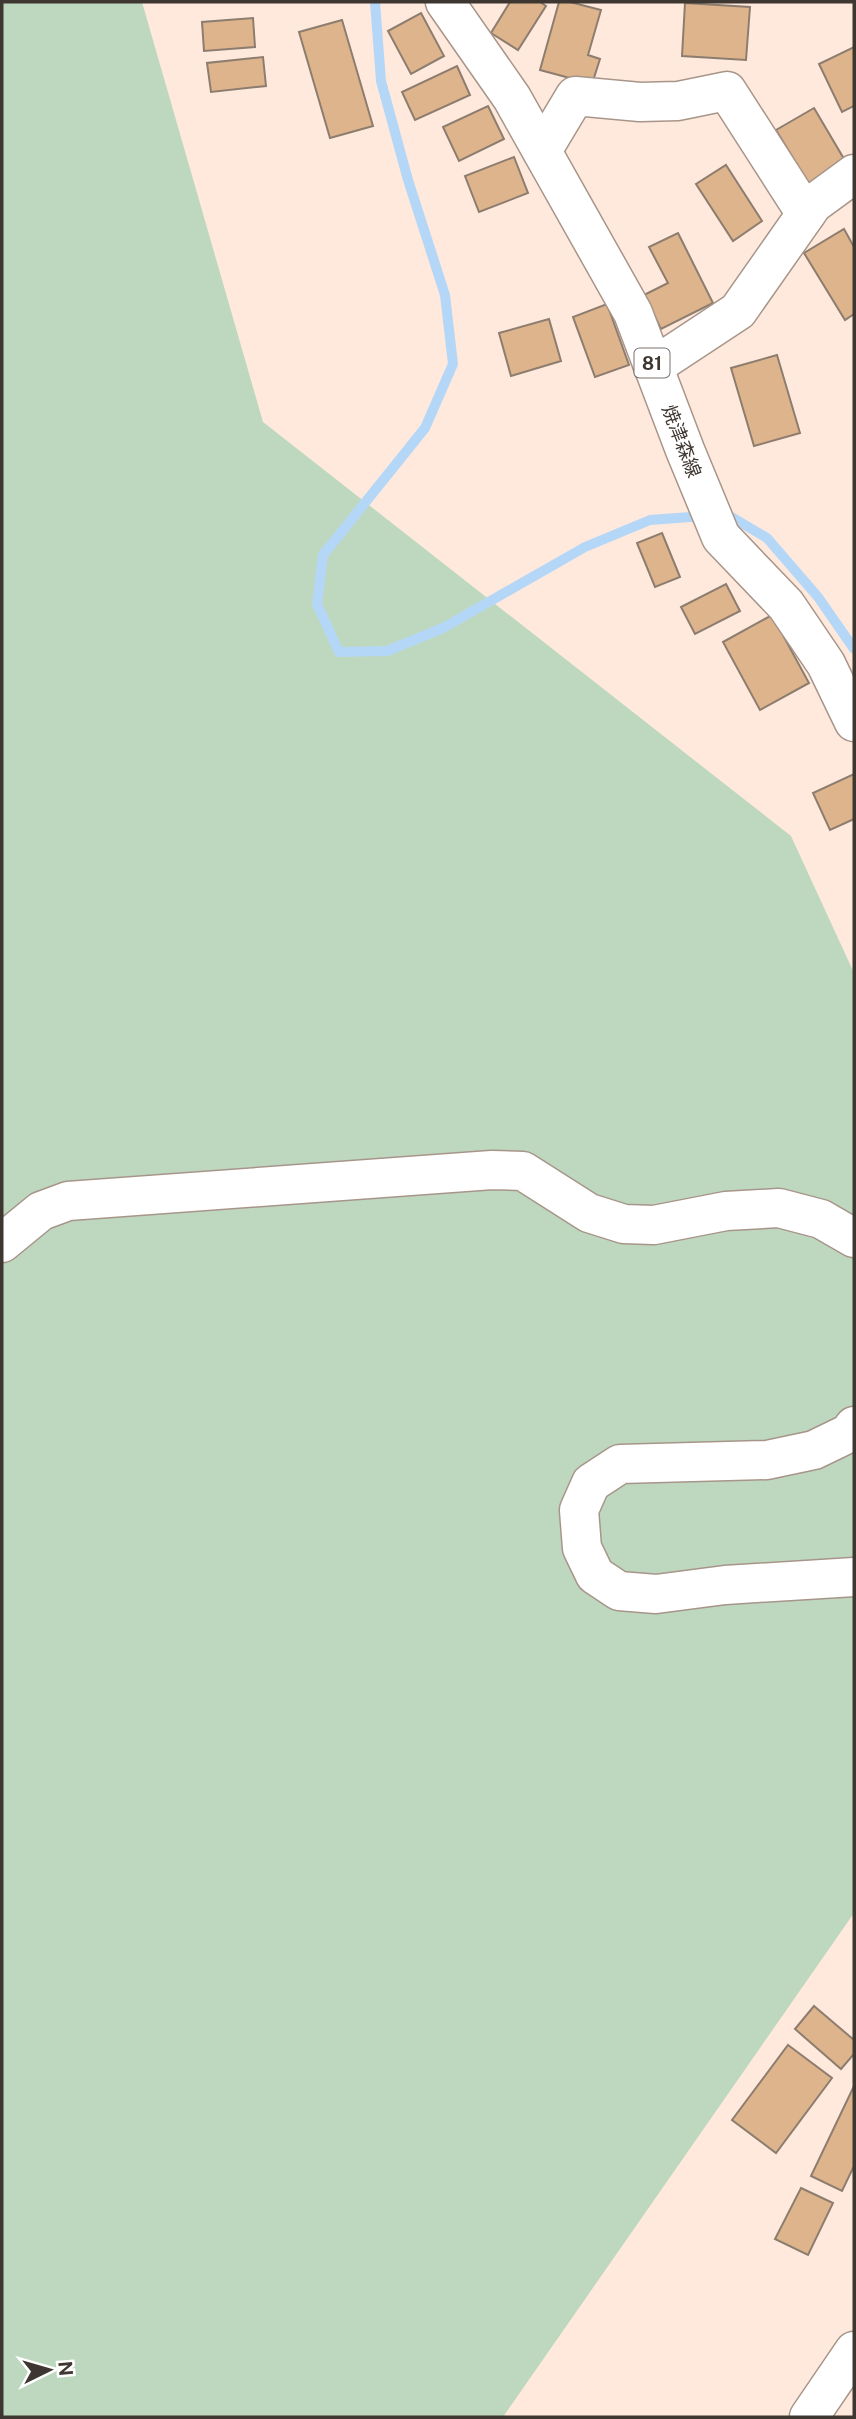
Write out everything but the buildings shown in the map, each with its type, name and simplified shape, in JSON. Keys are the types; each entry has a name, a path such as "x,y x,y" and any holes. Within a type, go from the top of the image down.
{"street":[{"name":"焼津森線","path":"445,2 512,98 634,313 721,537 786,605 851,707"},
{"path":"542,152 575,96 639,102 678,101 727,91 806,214"},
{"path":"653,367 738,311 813,204 854,174"},
{"path":"2,1222 68,1201 492,1170 523,1171 589,1213 624,1224 654,1225 726,1211 779,1208 821,1219 854,1238"},
{"path":"2,1243 41,1211"},
{"path":"854,1426 849,1433 814,1450 767,1460 621,1464 591,1483 579,1510 582,1548 595,1575 619,1591 656,1594 725,1585 854,1577"},
{"path":"808,2417 854,2351"}],"green space":[{"path":"2,2 142,2 263,422 791,836 854,973 854,1913 503,2417 2,2417"}],"waterway":[{"path":"375,2 381,81 408,180 445,295 453,364 425,428 323,555 317,604 339,652 387,651 443,628 585,547 650,520 704,516"},
{"path":"723,515 728,515 767,538 818,597 854,649"}]}
